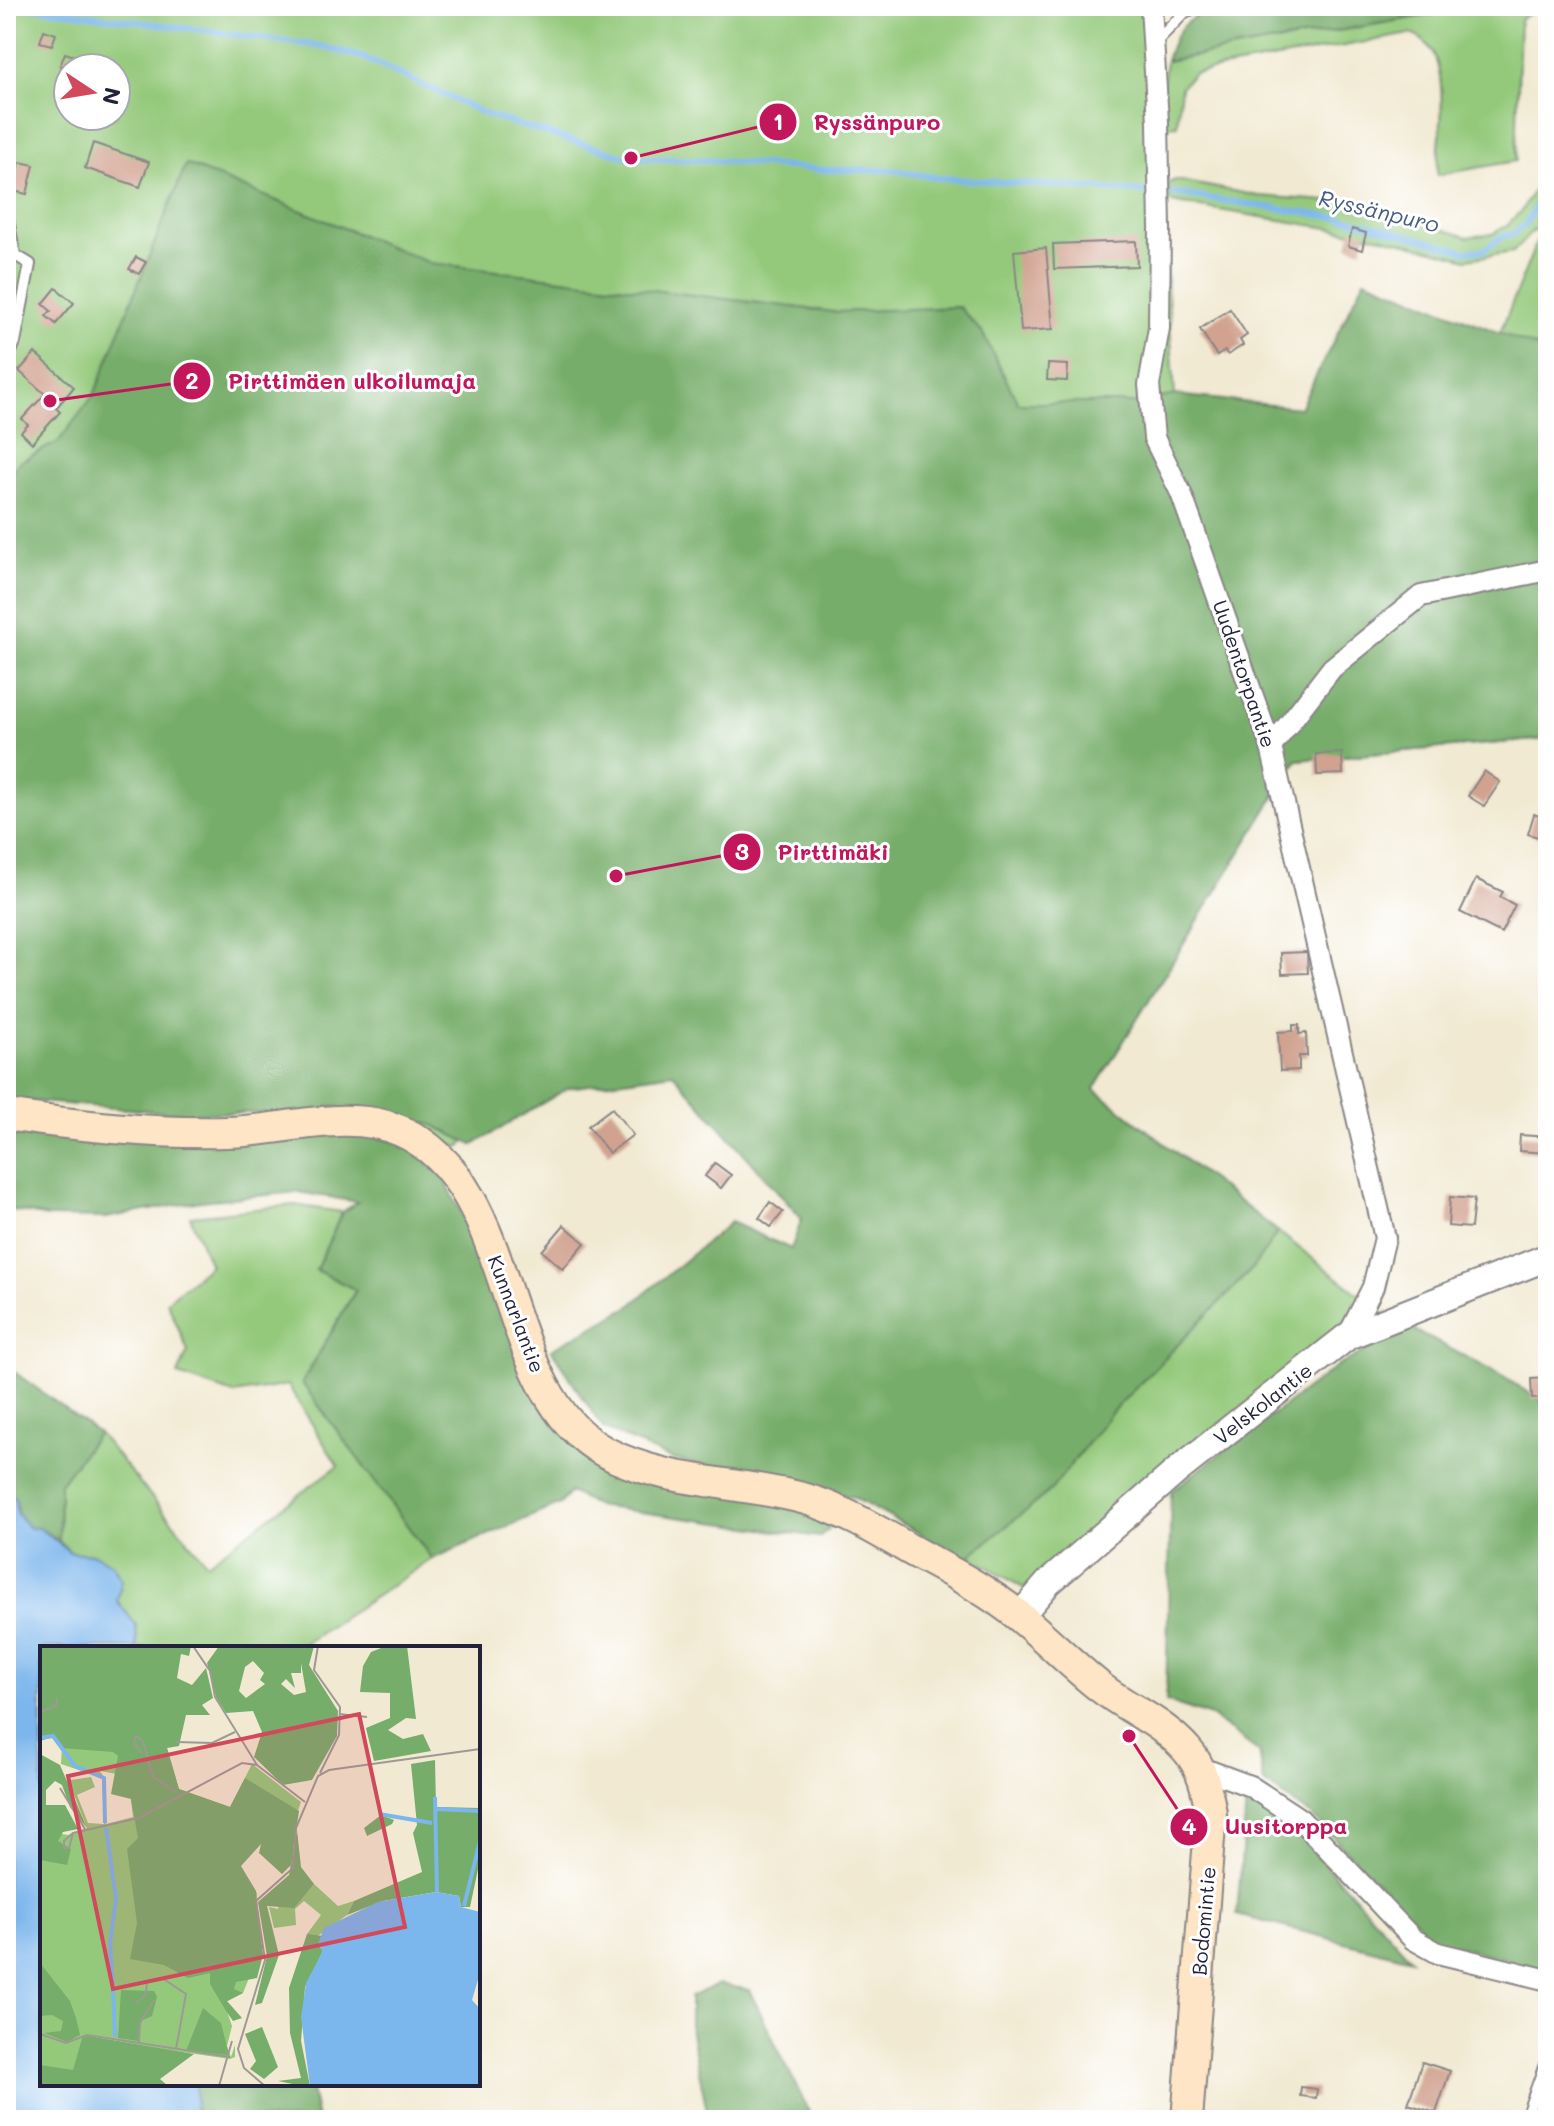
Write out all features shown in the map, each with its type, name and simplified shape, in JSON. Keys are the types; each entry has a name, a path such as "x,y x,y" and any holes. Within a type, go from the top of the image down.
{"main road":[{"name":"Kunnarlantie","path":"6,1115 176,1131 269,1130 355,1121 403,1132 438,1157 472,1204 541,1380 566,1421 582,1436 634,1464 807,1500 852,1517 983,1590 1019,1617"},
{"name":"Bodomintie","path":"1019,1617 1102,1688 1167,1731 1199,1767 1207,1789 1211,1836 1187,2120"}],"street":[{"name":"Uudentorpantie","path":"1151,6 1160,228 1159,328 1149,385 1154,438 1181,493 1271,747 1385,1238 1373,1287 1348,1336"},
{"path":"1271,747 1332,668 1421,596 1548,570"},
{"name":"Velskolantie","path":"1019,1617 1048,1583 1167,1480 1348,1336 1548,1257"},
{"path":"1199,1767 1250,1786 1300,1819 1413,1939 1438,1953 1548,1980"}],"lane":[{"path":"1153,45 1185,12 1200,6"},
{"path":"6,209 10,254 30,264 15,342 6,363"},
{"path":"1525,2120 1548,2056"}],"green space":[{"path":"6,6 1148,6 1175,396 1463,425 1547,216 1513,252 1467,259 1383,237 1170,202 1168,183 1176,180 1259,196 1354,203 1468,237 1492,234 1506,226 1522,210 1548,166 1548,739 1297,760 1094,1089 1369,1302 1025,1589 766,1434 1034,1071 610,977 460,1147 6,956"},
{"path":"1218,6 1480,6 1166,61 1173,40 1183,26"},
{"path":"1480,6 1542,6 1520,19 1516,161 1437,175 1442,94 1439,74 1434,56 1425,42 1410,34 1194,73 1181,87 1177,125 1166,126 1162,90 1166,61"},
{"path":"186,164 430,263 834,312 959,307 982,332 1018,403 1136,403 1175,395 1300,408 1365,279 1548,352 1548,739 1297,760 1094,1089 1278,1232 1252,1269 1111,1413 1051,1490 966,1559 853,1497 671,1459 603,1428 551,1349 629,1307 731,1222 791,1249 802,1219 673,1073 568,1088 473,1145 433,1125 376,1113 177,1113 16,1100 6,1095 6,481 19,462 58,442 94,395"},
{"path":"6,1124 343,1129 400,1145 423,1159 446,1182 570,1437 838,1522 820,1537 597,1506 570,1492 560,1504 432,1559 302,1383 356,1290 316,1270 342,1212 358,1202 298,1192 201,1201 106,1218 48,1217 6,1209"},
{"path":"294,1205 342,1212 316,1270 356,1289 302,1383 432,1559 300,1646 137,1646 136,1625 117,1601 122,1580 70,1552 59,1541 60,1484 98,1433 207,1563 338,1466 288,1385 234,1394 178,1375 188,1351 167,1301 210,1265 190,1216"},
{"path":"1408,1327 1497,1373 1548,1405 1548,1970 1435,1941 1312,1816 1264,1783 1259,1752 1211,1716 1166,1701 1171,1491 1336,1367"},
{"path":"6,1366 98,1433 60,1484 59,1541 39,1528 29,1528 17,1513 17,1504 10,1497 6,1498"},
{"path":"1246,1801 1294,1830 1411,1959 1237,1915"},
{"path":"719,1984 749,1990 813,2120 709,2120 690,2028 690,1997"},
{"path":"196,2086 310,2086 317,2120 195,2120"}],"water":[{"path":"15,1497 17,1514 29,1528 39,1528 70,1552 94,1554 112,1564 122,1580 117,1601 136,1625 137,1646 40,1646 40,2086 196,2086 195,2120 6,2120 6,1498"}],"building":[{"path":"44,30 56,34 52,45 40,42"},
{"path":"93,143 149,162 140,187 85,168"},
{"path":"20,162 34,165 27,194 13,191"},
{"path":"1352,229 1366,233 1362,250 1348,246"},
{"path":"1136,241 1137,266 1054,269 1053,244"},
{"path":"1046,248 1053,329 1021,331 1014,251"},
{"path":"136,257 146,262 139,274 129,269"},
{"path":"56,288 74,303 56,324 46,316 51,311 43,304"},
{"path":"1230,309 1247,335 1240,340 1243,345 1228,355 1225,351 1217,356 1200,329"},
{"path":"35,353 74,387 56,408 60,412 32,443 21,432 28,425 22,419 45,394 19,371"},
{"path":"1048,364 1068,365 1067,381 1047,380"},
{"path":"1342,753 1343,774 1317,775 1316,754"},
{"path":"1484,771 1500,782 1484,806 1468,796"},
{"path":"1534,814 1548,819 1548,840 1528,834"},
{"path":"1476,879 1503,892 1500,897 1515,905 1501,933 1460,912"},
{"path":"1307,952 1308,973 1282,974 1281,953"},
{"path":"1293,1025 1299,1025 1299,1034 1306,1033 1307,1056 1299,1056 1299,1070 1280,1071 1278,1032 1293,1031"},
{"path":"612,1108 633,1135 609,1153 588,1126"},
{"path":"1520,1135 1548,1137 1547,1153 1519,1151"},
{"path":"715,1163 731,1175 721,1188 705,1176"},
{"path":"1450,1197 1474,1199 1471,1228 1448,1226"},
{"path":"770,1202 783,1212 771,1227 759,1218"},
{"path":"564,1225 585,1243 563,1269 542,1251"},
{"path":"1548,1378 1548,1398 1532,1399 1531,1379"},
{"path":"1422,2062 1450,2071 1436,2113 1408,2104"},
{"path":"1301,2087 1317,2089 1316,2098 1300,2096"},
{"path":"1371,2113 1397,2116 1397,2120 1370,2120"}],"waterway":[{"name":"Ryssänpuro","path":"23,6 319,46 362,57 492,117 631,158 704,160 826,170 892,170 940,178 1145,192"},
{"name":"Ryssänpuro","path":"1173,193 1353,220 1465,251 1484,250 1501,237 1514,234 1524,226 1548,185"},
{"path":"827,2120 829,2115"}],"place":[{"name":"Ryssänpuro","path":"631,158"},
{"name":"Pirttimäen ulkoilumaja","path":"50,401"},
{"name":"Pirttimäki","path":"616,876"},
{"name":"Uusitorppa","path":"1129,1736"}]}
